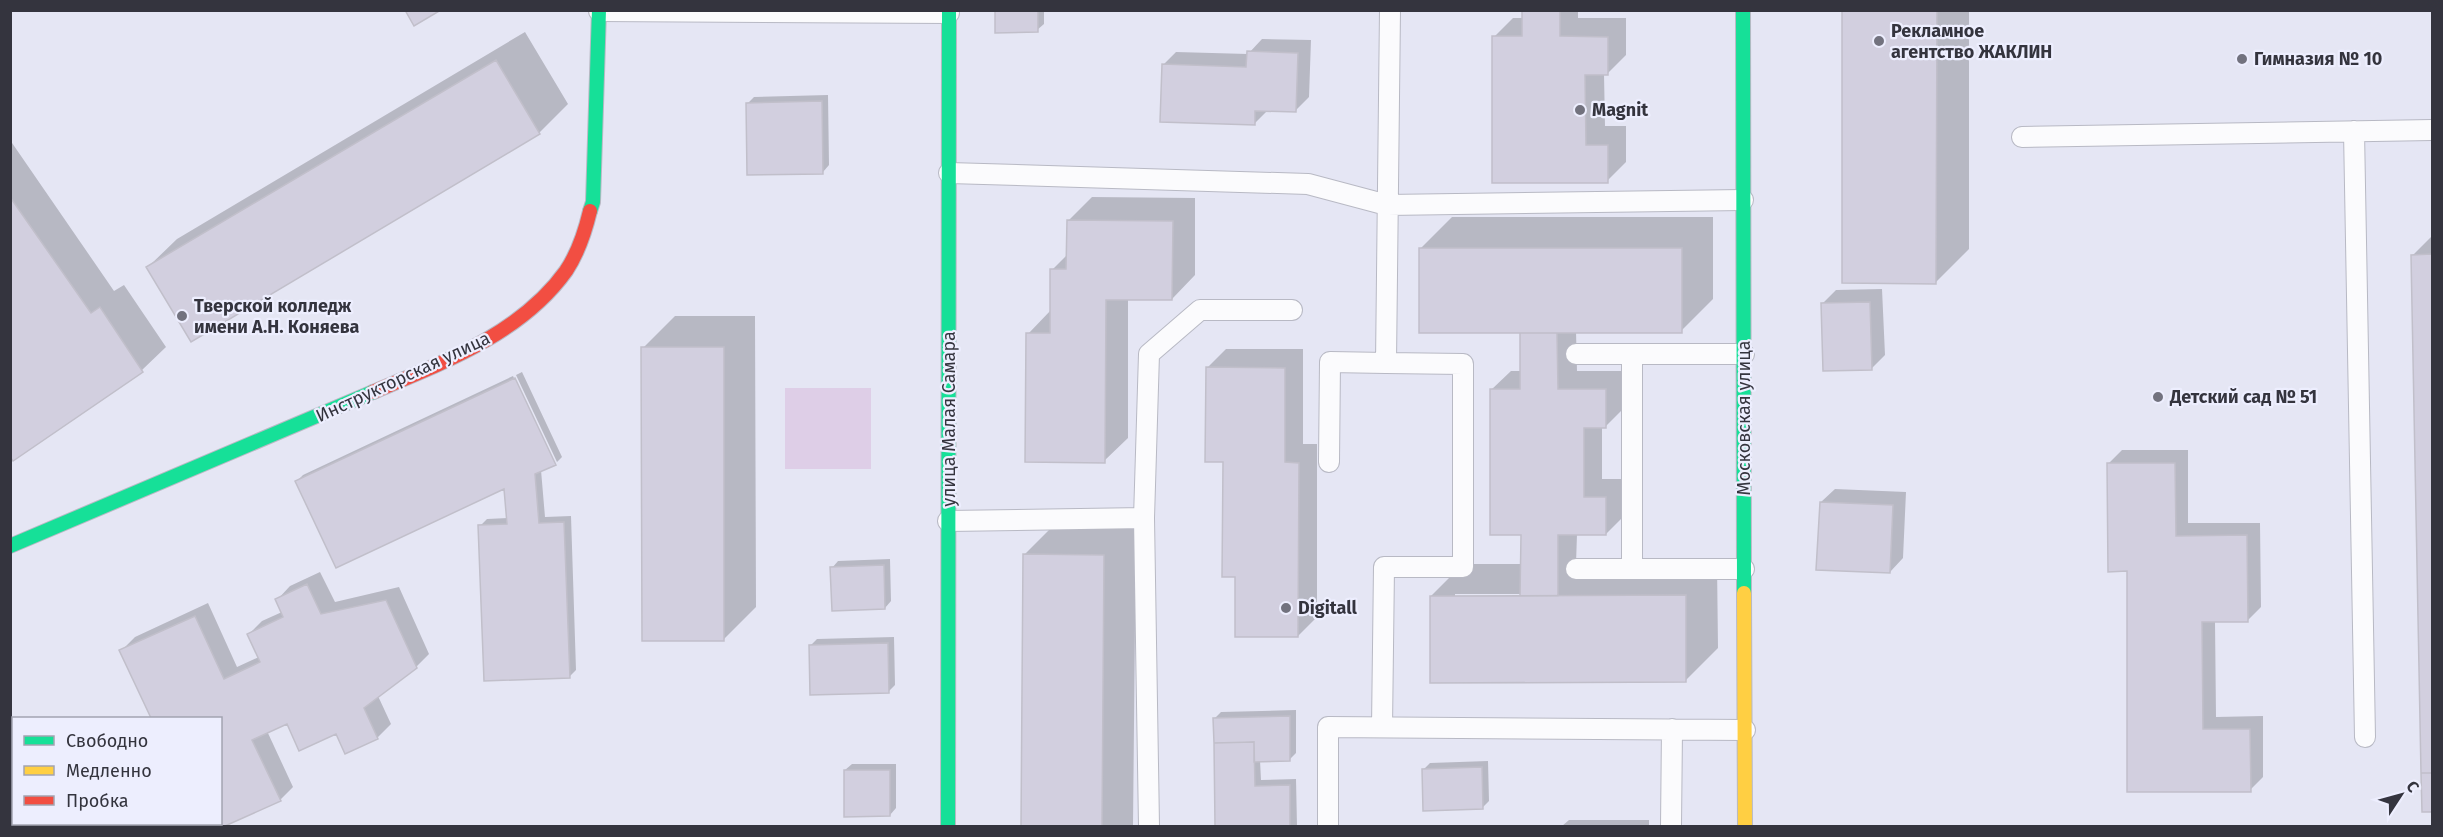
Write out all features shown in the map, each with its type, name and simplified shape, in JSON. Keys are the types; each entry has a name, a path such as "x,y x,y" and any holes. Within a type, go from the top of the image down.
{"street":[{"name":"Московская улица","path":"1743,10 1745,826"},
{"name":"Инструкторская улица","path":"10,546 430,368 503,330 531,310 556,284 576,253 593,202 599,11"},
{"name":"улица Малая Самара","path":"948,826 949,12"}],"lane":[{"path":"1386,363 1390,10"},
{"path":"599,11 949,12"},
{"path":"2022,137 2433,130"},
{"path":"2354,131 2365,737"},
{"path":"949,173 1308,184 1387,205 1743,200"},
{"path":"1149,826 1144,518 1149,354 1200,310 1292,309"},
{"path":"1576,354 1744,354"},
{"path":"1632,354 1632,569"},
{"path":"1329,462 1330,362 1463,364 1463,567 1384,567 1382,728"},
{"path":"948,521 1144,518"},
{"path":"1576,569 1744,569"},
{"path":"1328,826 1328,727 1745,730"},
{"path":"1671,826 1672,729"}],"shaded area":[{"path":"785,388 871,388 871,469 785,469"}],"building":[{"path":"405,10 441,10 414,26"},
{"path":"995,10 1038,10 1038,32 995,33"},
{"path":"1522,10 1560,10 1560,36 1608,37 1608,75 1585,75 1586,145 1608,145 1608,183 1492,183 1492,36 1522,36"},
{"path":"1842,10 1937,10 1936,284 1842,283"},
{"path":"1247,51 1298,53 1296,112 1255,111 1255,125 1160,122 1162,64 1246,67"},
{"path":"496,60 540,134 191,342 146,267"},
{"path":"822,101 823,174 747,175 746,103"},
{"path":"10,197 91,313 100,307 143,372 13,461 10,457"},
{"path":"1067,220 1173,221 1172,300 1106,300 1105,463 1025,462 1026,333 1050,333 1050,269 1066,269"},
{"path":"1419,248 1682,248 1682,333 1419,333"},
{"path":"2432,254 2432,773 2421,773 2411,255"},
{"path":"1870,302 1872,370 1823,371 1821,303"},
{"path":"1520,333 1557,333 1558,389 1606,389 1606,428 1584,428 1584,497 1606,497 1606,535 1558,535 1558,596 1520,596 1521,535 1490,535 1490,389 1520,389"},
{"path":"641,347 724,347 724,641 642,641"},
{"path":"1206,367 1285,368 1285,462 1299,463 1298,637 1235,637 1235,577 1222,577 1223,462 1205,462"},
{"path":"515,378 556,465 535,474 539,523 564,522 570,678 484,681 478,525 507,524 504,489 336,568 295,481"},
{"path":"2107,463 2175,463 2176,536 2247,535 2248,622 2202,622 2203,729 2250,729 2251,792 2127,792 2127,571 2108,572"},
{"path":"1820,502 1893,505 1890,573 1816,570"},
{"path":"1023,554 1104,555 1102,826 1021,826"},
{"path":"884,565 885,609 832,611 830,567"},
{"path":"307,584 321,614 386,600 417,668 364,708 378,739 345,754 336,734 299,751 287,724 252,740 281,801 225,826 200,826 222,825 222,717 151,717 119,650 195,616 224,679 260,662 247,634 283,617 275,599"},
{"path":"1686,595 1686,682 1430,683 1430,596"},
{"path":"888,643 889,693 810,695 809,645"},
{"path":"1290,716 1290,761 1254,762 1254,742 1214,743 1213,718"},
{"path":"1254,742 1255,786 1290,785 1290,826 1215,826 1214,743"},
{"path":"1482,767 1483,809 1423,811 1422,769"},
{"path":"844,770 890,770 890,816 844,817"},
{"path":"2421,773 2432,773 2432,812 2422,812"}],"traffic: fast":[{"path":"590,211 593,202 599,10"},
{"path":"948,826 949,10"},
{"path":"1743,10 1744,593"},
{"path":"10,546 373,392"}],"traffic: slow":[{"path":"1744,593 1745,826"}],"traffic: jam":[{"path":"373,392 453,358 479,344 527,312 548,293 566,271 581,242 590,211"}],"place":[{"name":"Рекламное агентство ЖАКЛИН","path":"1879,41"},
{"name":"Гимназия № 10","path":"2242,59"},
{"name":"Magnit","path":"1580,110"},
{"name":"Тверской колледж имени А.Н. Коняева","path":"182,316"},
{"name":"Детский сад № 51","path":"2158,397"},
{"name":"Digitall","path":"1286,608"}]}
